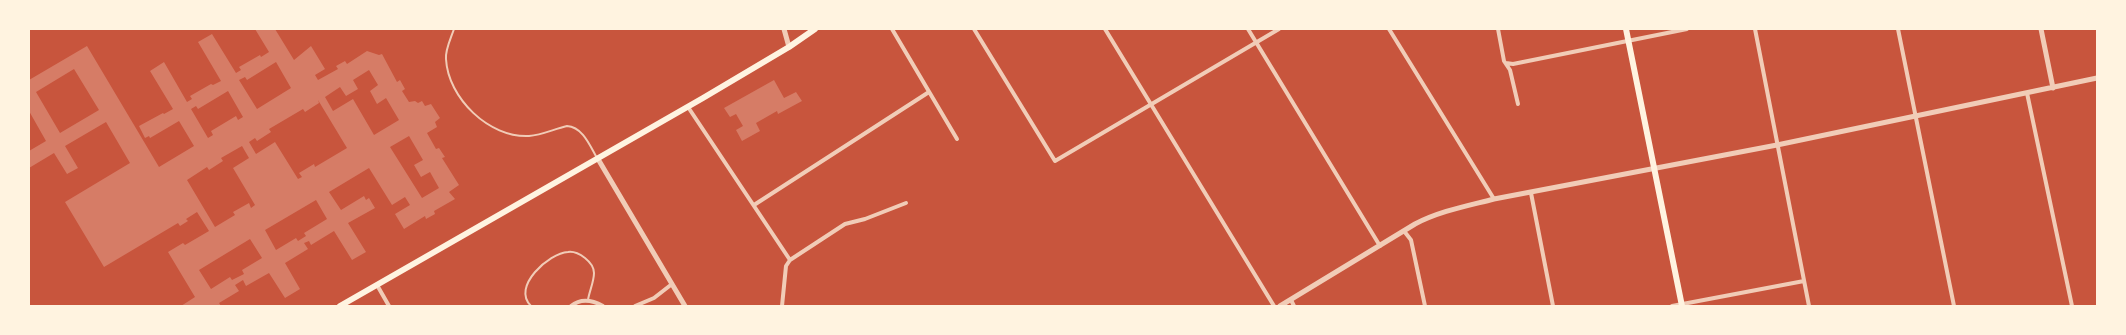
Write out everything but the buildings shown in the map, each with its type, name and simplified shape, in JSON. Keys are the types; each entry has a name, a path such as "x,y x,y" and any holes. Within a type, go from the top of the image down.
{"main road":[{"path":"340,306 688,107 789,47 815,29"},
{"path":"1626,29 1682,305"}],"street":[{"path":"784,29 789,47"},
{"path":"892,29 957,139"},
{"path":"974,29 1055,161 1279,29"},
{"path":"1105,29 1274,306"},
{"path":"1248,29 1380,246"},
{"path":"1389,29 1494,199"},
{"path":"1498,29 1518,104"},
{"path":"1506,63 1513,64 1687,29"},
{"path":"1755,29 1809,306"},
{"path":"1898,29 1954,306"},
{"path":"2041,29 2053,88"},
{"path":"1280,306 1404,231 1432,216 1494,199 1777,145 2097,78"},
{"path":"754,205 929,92"},
{"path":"2027,93 2072,306"},
{"path":"688,107 790,260"},
{"path":"598,159 685,306"},
{"path":"1531,193 1553,306"},
{"path":"782,306 786,266 790,260 845,224 864,220 906,203"},
{"path":"1404,231 1411,240 1425,306"},
{"path":"1672,306 1804,281"},
{"path":"635,306 654,298 672,284"},
{"path":"377,285 389,306"},
{"path":"571,306 581,301 588,300 603,306"},
{"path":"1290,300 1294,306"}],"lane":[{"path":"454,29 446,58 457,92 476,117 495,129 518,135 537,135 567,126 572,126 586,138 598,159"},
{"path":"530,306 525,297 528,281 534,272 543,264 568,252 578,254 593,267 594,274 588,300"}]}
